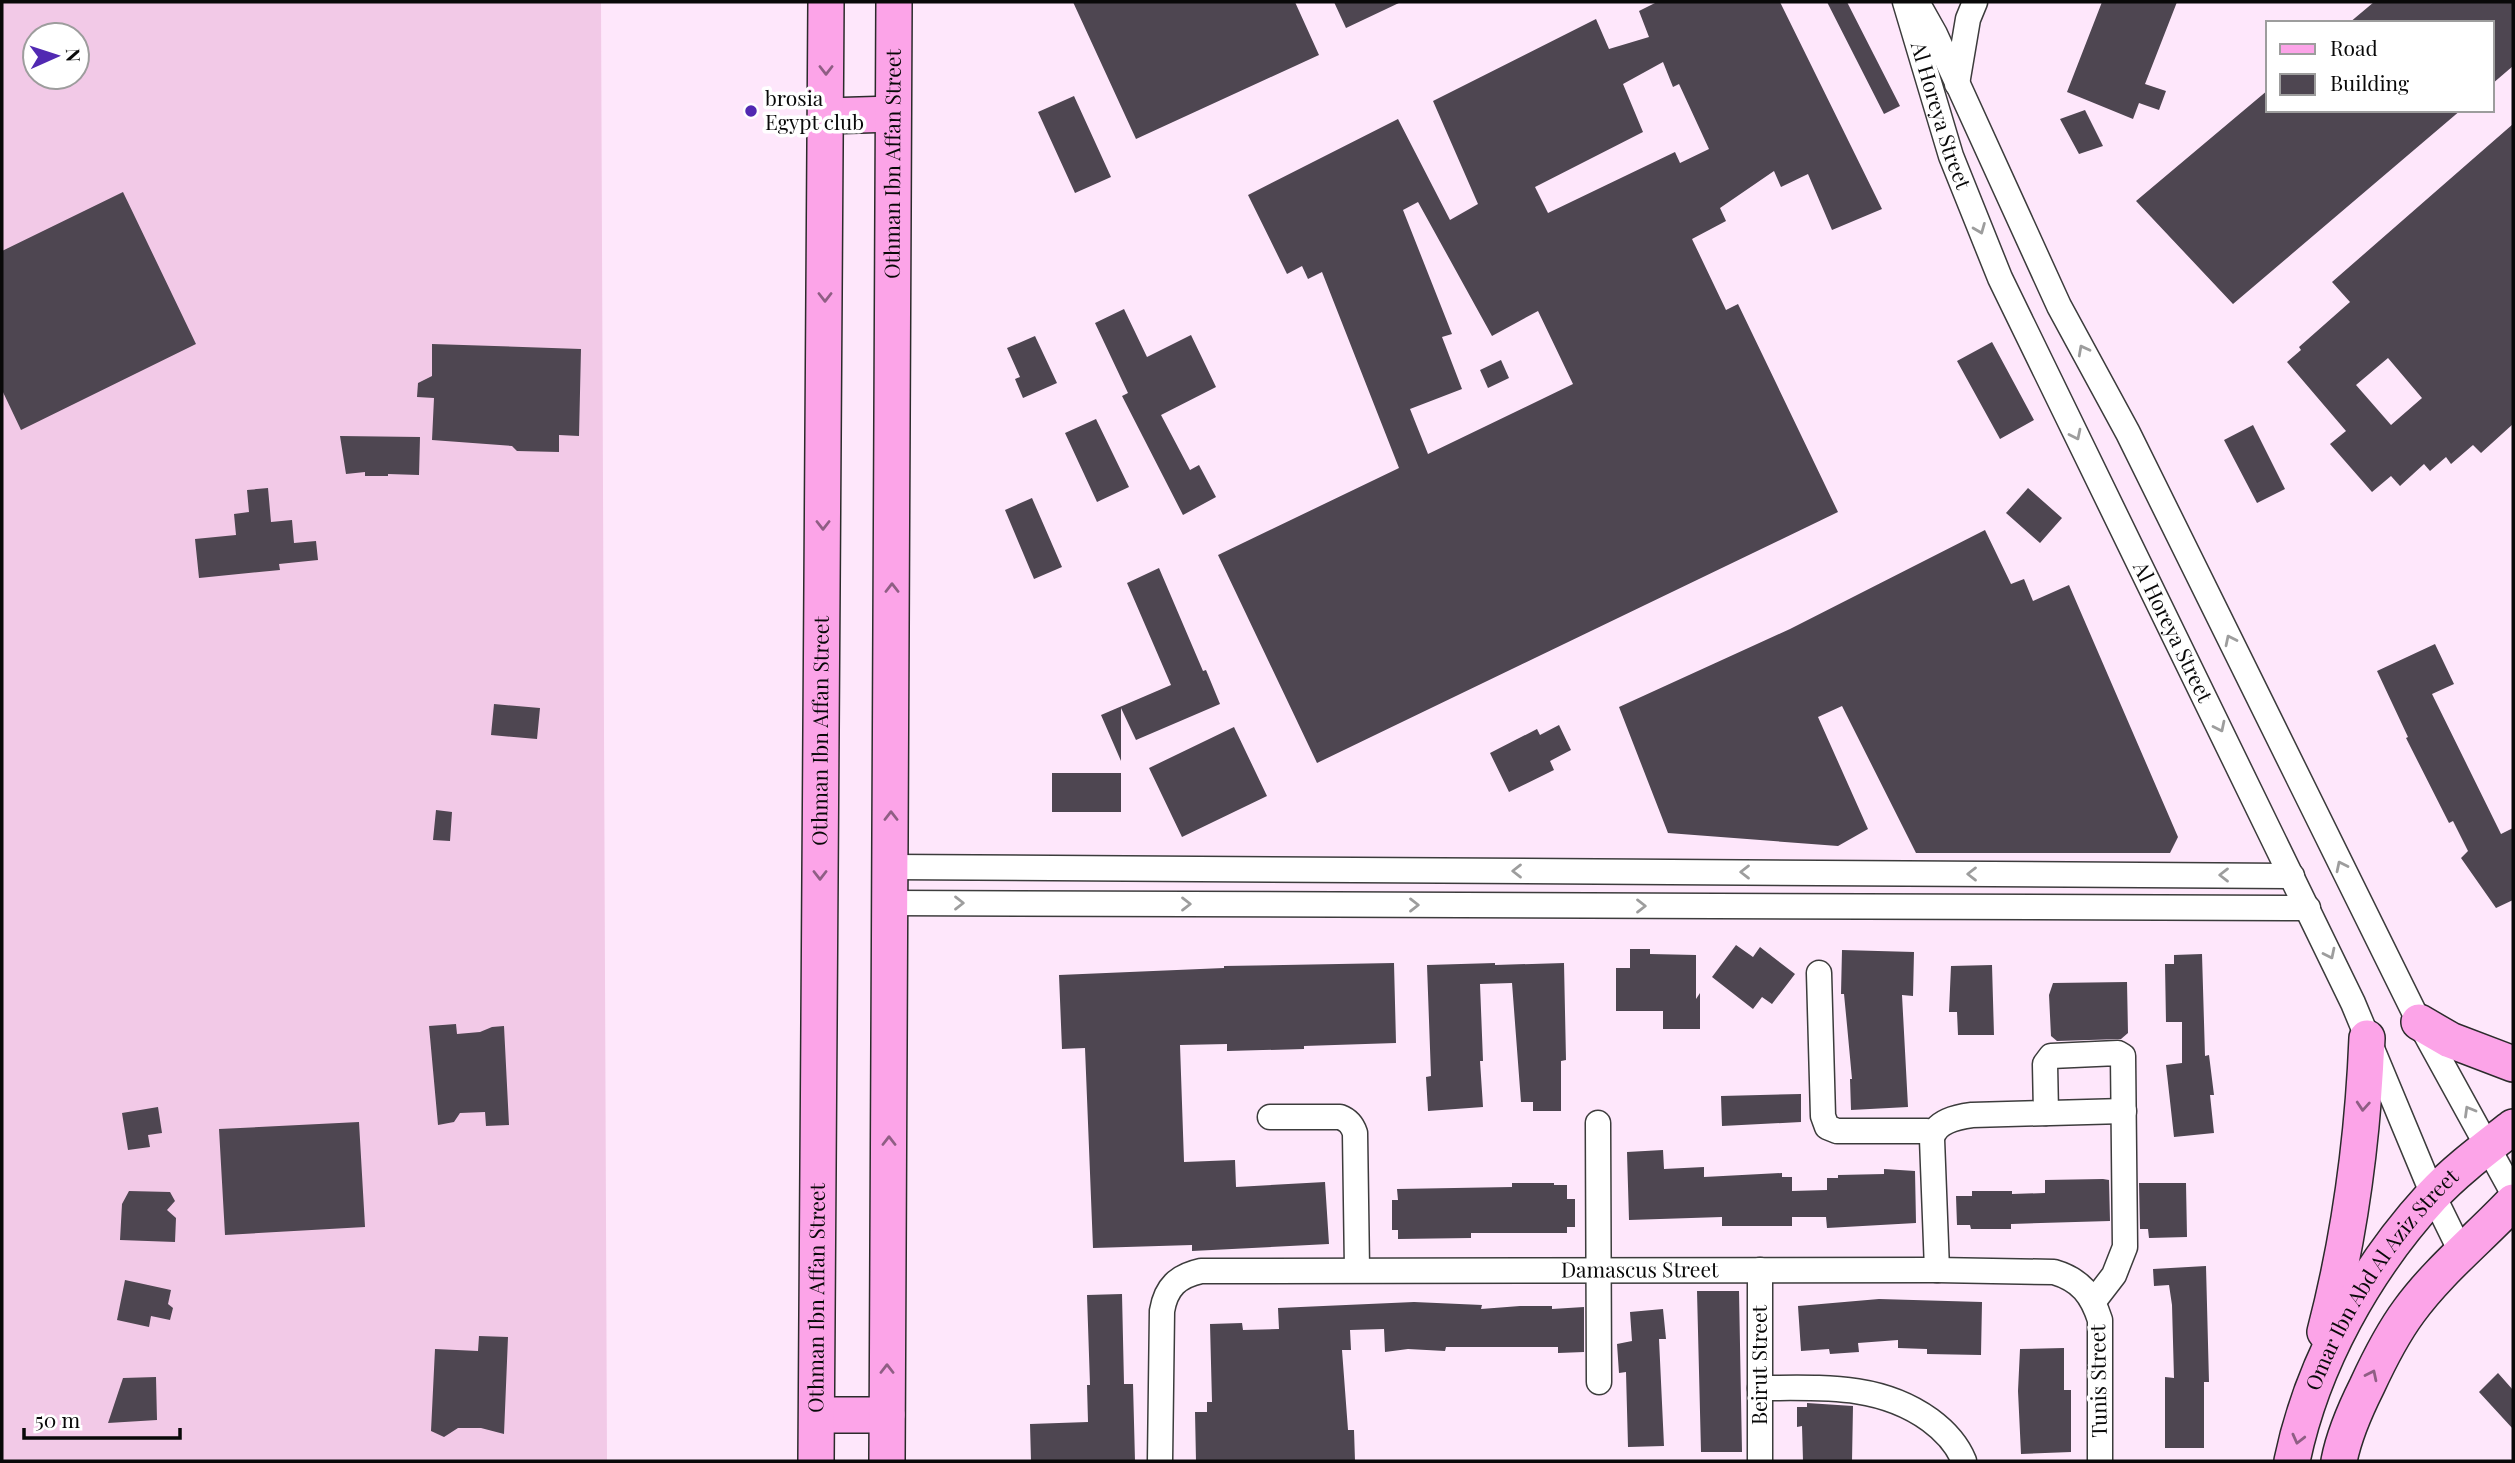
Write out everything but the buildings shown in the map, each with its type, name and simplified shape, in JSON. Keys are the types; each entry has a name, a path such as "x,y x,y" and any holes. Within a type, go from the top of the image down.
{"main road":[{"name":"Othman Ibn Affan Street","path":"816,1461 826,2"},
{"name":"Othman Ibn Affan Street","path":"887,1461 894,2"},
{"path":"826,116 893,114"},
{"path":"2419,1022 2450,1040 2513,1064"},
{"path":"2315,1382 2336,1289 2354,1185 2363,1112 2367,1038"},
{"name":"Omar Ibn Abd Al Aziz Street","path":"2292,1461 2315,1382 2346,1317 2379,1260 2433,1195 2501,1137"},
{"name":"Omar Ibn Abd Al Aziz Street","path":"2339,1461 2343,1440 2383,1352 2409,1311 2435,1280 2513,1202"},
{"path":"817,1415 887,1415"}],"street":[{"name":"Al Horeya Street","path":"1905,2 1951,156 2000,278 2353,1003 2433,1195 2462,1254"},
{"name":"Al Horeya Street","path":"1917,2 1935,34 2059,306 2128,433 2419,1022 2501,1137 2513,1193"},
{"path":"1957,85 1968,19 1975,2"},
{"path":"891,867 2292,876"},
{"path":"1144,869 1145,904"},
{"path":"1227,904 1229,870"},
{"path":"1925,874 1926,907"},
{"path":"2005,874 2006,907"},
{"path":"891,903 2308,908"},
{"path":"1819,973 1823,1116 1827,1126 1837,1131 1927,1131 1932,1134"},
{"path":"2046,1113 2046,1061 2054,1054 2122,1054 2125,1247 2114,1275 2094,1301"},
{"path":"1937,1270 1932,1134 1945,1122 1963,1116 2124,1111"},
{"path":"1270,1117 1340,1117 1353,1127 1357,1269"},
{"path":"1598,1123 1599,1382"},
{"name":"Damascus Street","path":"1160,1461 1162,1311 1169,1289 1177,1280 1202,1271 1357,1269 2054,1272 2078,1282 2094,1301"},
{"name":"Beirut Street","path":"1760,1270 1760,1461"},
{"name":"Tunis Street","path":"2094,1301 2100,1320 2100,1461"},
{"path":"1760,1388 1859,1390 1893,1399 1937,1425 1950,1438 1964,1461"}],"shaded area":[{"path":"2,2 601,2 607,1461 2,1461"}],"place":[{"name":"brosia Egypt club","path":"751,111"}]}
